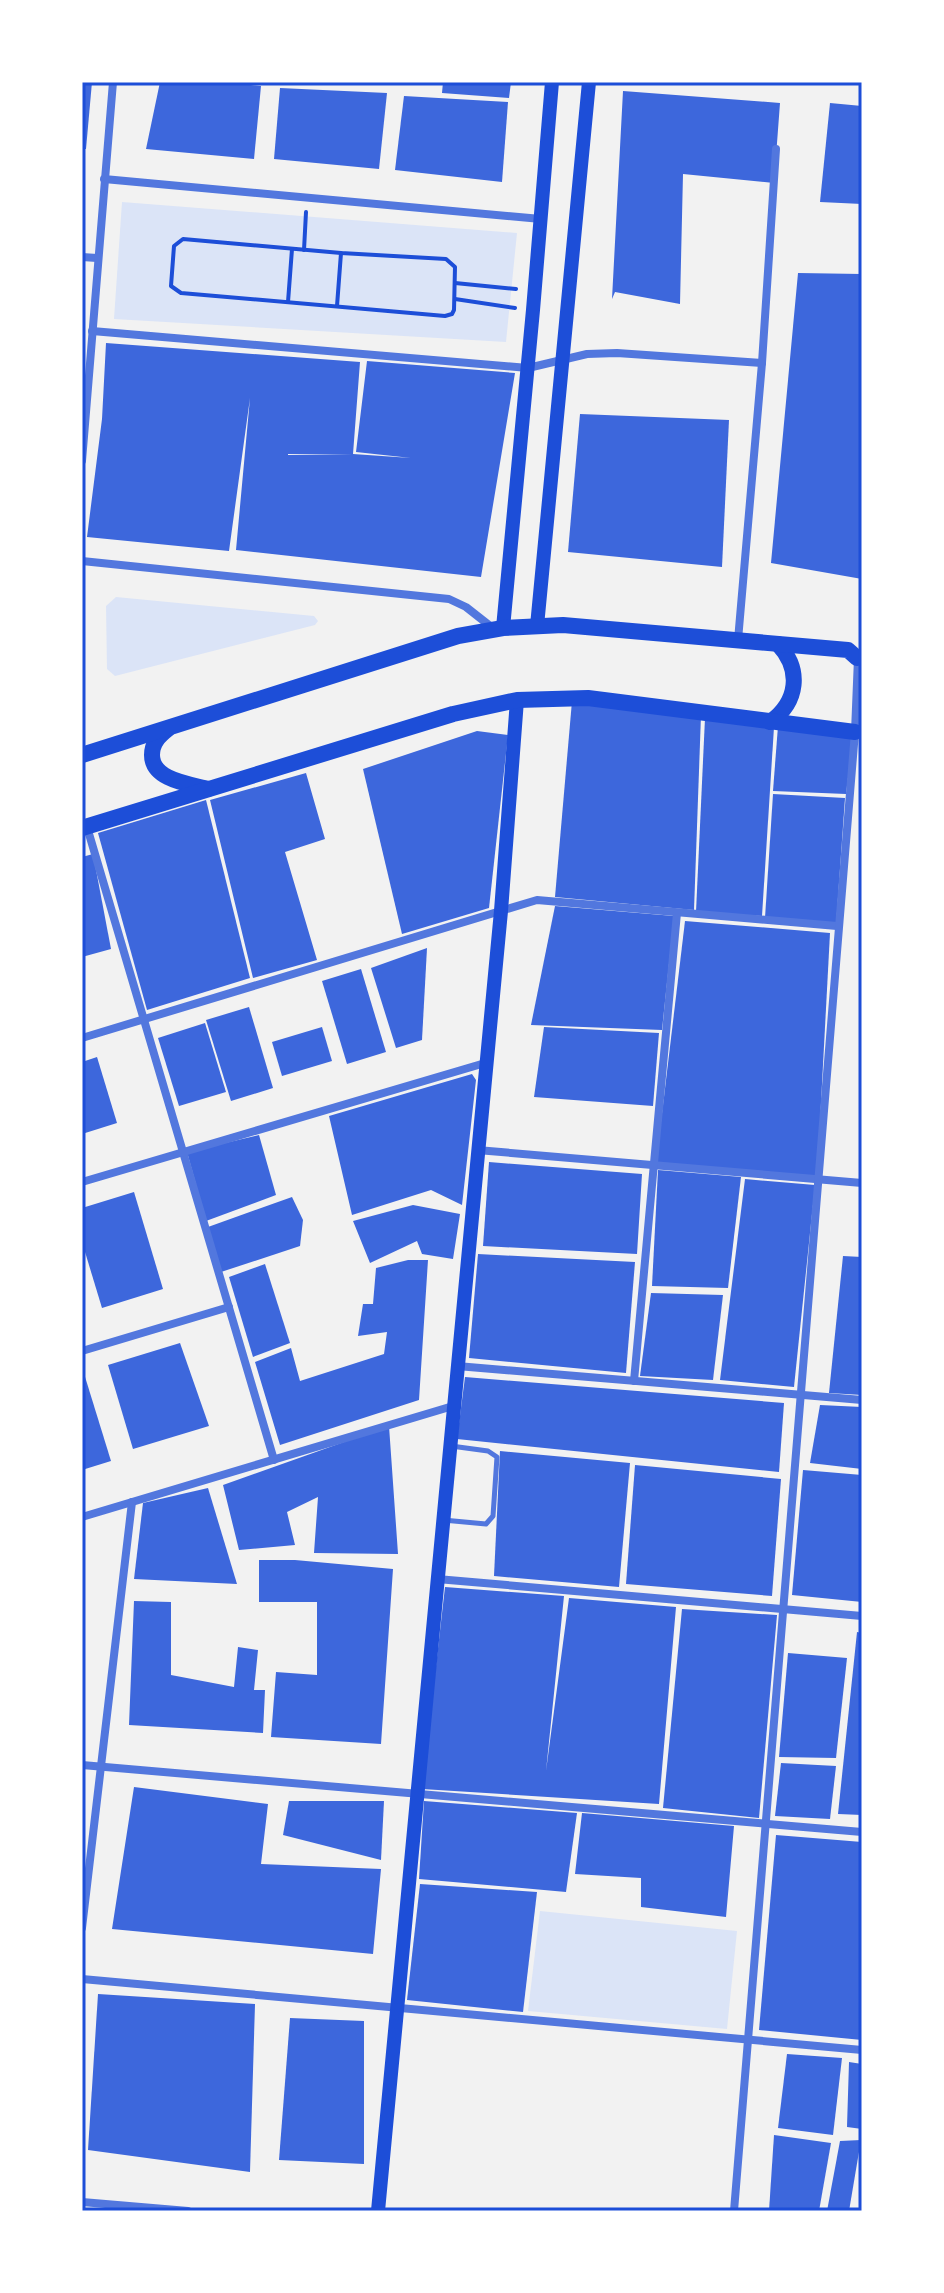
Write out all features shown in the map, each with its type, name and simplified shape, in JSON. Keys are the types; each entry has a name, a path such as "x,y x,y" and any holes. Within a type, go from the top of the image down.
{"main road":[{"path":"499,629 528,368 552,82"},
{"path":"537,626 589,82"},
{"path":"82,755 458,636 499,629 588,626 848,650 859,656"},
{"path":"770,722 787,707 795,685 791,662 778,644"},
{"path":"85,828 453,714 517,700 588,698 859,732"},
{"path":"378,2211 501,911 517,700"},
{"path":"170,728 155,742 152,761 156,770 164,776 208,789"}],"street":[{"path":"82,461 84,395 113,82"},
{"path":"738,640 762,363 776,149"},
{"path":"104,179 541,219"},
{"path":"82,257 97,258"},
{"path":"92,331 528,368 587,354 617,353 762,363"},
{"path":"82,561 449,599 499,629"},
{"path":"734,2211 837,926 859,732 859,656"},
{"path":"85,828 274,1460"},
{"path":"82,1038 537,900 837,926"},
{"path":"634,1381 677,913"},
{"path":"82,1182 485,1063"},
{"path":"477,1150 862,1183"},
{"path":"82,1351 229,1307"},
{"path":"457,1366 862,1400"},
{"path":"82,1517 453,1406"},
{"path":"82,1928 132,1502"},
{"path":"437,1579 862,1616"},
{"path":"82,1765 862,1832"},
{"path":"82,1979 862,2050"},
{"path":"82,2202 188,2211"}],"lane":[{"path":"443,1520 486,1524 493,1516 497,1457 488,1451 450,1446"}],"path":[{"path":"304,250 307,198"},
{"path":"183,239 292,249 446,259 455,267 454,310 447,316 181,293 171,286 174,246 183,239"},
{"path":"288,302 292,249"},
{"path":"337,306 341,253"},
{"path":"455,283 535,291"},
{"path":"455,299 533,310"}],"shaded area":[{"path":"122,202 517,233 506,342 114,319"},
{"path":"116,597 314,616 318,621 315,625 115,676 107,669 106,606"},
{"path":"540,1911 737,1931 727,2029 528,2011"}],"building":[{"path":"82,82 92,82 86,149 82,149"},
{"path":"160,82 261,86 254,159 146,149"},
{"path":"443,82 511,82 509,98 442,93"},
{"path":"280,88 387,93 379,169 274,159"},
{"path":"623,91 780,103 774,183 683,174 680,304 615,292 612,299"},
{"path":"404,96 508,102 502,182 395,170"},
{"path":"830,103 862,106 862,204 820,202"},
{"path":"798,273 862,274 862,579 771,563"},
{"path":"106,343 360,362 353,454 411,458 356,452 367,361 515,373 481,577 236,550 250,398 229,551 87,537 102,419"},
{"path":"580,414 729,420 722,567 568,552"},
{"path":"572,701 701,715 694,910 555,897"},
{"path":"705,718 774,727 762,916 696,912"},
{"path":"778,726 853,736 846,794 773,791"},
{"path":"477,731 508,735 489,908 402,934 363,769"},
{"path":"306,773 325,839 285,852 317,960 253,978 210,800"},
{"path":"773,794 845,798 836,925 765,918"},
{"path":"206,800 250,978 147,1010 98,833"},
{"path":"93,854 111,949 82,957 82,857"},
{"path":"555,906 674,916 662,1030 531,1025"},
{"path":"685,921 830,933 817,1178 656,1164"},
{"path":"427,948 422,1040 396,1048 371,968"},
{"path":"361,969 386,1052 347,1064 322,981"},
{"path":"249,1007 273,1088 231,1101 206,1020"},
{"path":"205,1023 226,1092 179,1106 158,1038"},
{"path":"322,1027 332,1061 282,1076 272,1042"},
{"path":"544,1027 659,1033 653,1106 534,1097"},
{"path":"97,1057 117,1123 82,1134 82,1062"},
{"path":"472,1074 476,1080 462,1205 431,1190 352,1215 329,1116"},
{"path":"259,1135 276,1195 206,1221 187,1152"},
{"path":"489,1162 642,1174 637,1254 483,1246"},
{"path":"658,1170 741,1177 728,1288 652,1286"},
{"path":"745,1179 815,1185 794,1387 720,1380"},
{"path":"134,1192 163,1289 102,1308 82,1242 82,1208"},
{"path":"292,1197 303,1220 300,1246 221,1272 208,1227"},
{"path":"413,1205 460,1214 453,1259 422,1254 417,1241 370,1263 353,1221"},
{"path":"478,1254 635,1262 626,1373 469,1358"},
{"path":"843,1256 862,1257 862,1395 829,1393"},
{"path":"408,1260 428,1260 419,1400 280,1445 255,1362 291,1348 300,1381 384,1354 387,1332 358,1336 363,1304 373,1304 376,1268"},
{"path":"265,1264 290,1343 253,1357 229,1277"},
{"path":"651,1293 723,1295 713,1380 640,1376"},
{"path":"180,1343 209,1426 133,1449 108,1365"},
{"path":"82,1367 111,1461 82,1470"},
{"path":"465,1377 784,1403 779,1472 457,1439"},
{"path":"820,1405 862,1407 862,1469 810,1463"},
{"path":"389,1426 398,1554 314,1553 318,1497 287,1512 295,1545 239,1550 223,1485"},
{"path":"500,1451 630,1463 619,1587 494,1576"},
{"path":"635,1465 781,1479 772,1596 626,1584"},
{"path":"803,1470 862,1475 862,1602 792,1595"},
{"path":"208,1488 237,1584 134,1579 143,1503"},
{"path":"259,1560 295,1560 393,1569 381,1744 271,1737 276,1672 317,1675 317,1602 259,1602"},
{"path":"445,1587 564,1596 546,1771 569,1598 676,1607 659,1804 422,1789"},
{"path":"134,1601 171,1602 171,1675 234,1687 238,1647 258,1650 254,1690 265,1690 263,1733 129,1725"},
{"path":"682,1609 777,1615 759,1818 663,1808"},
{"path":"857,1632 862,1633 862,1815 838,1814"},
{"path":"788,1653 847,1658 836,1758 779,1757"},
{"path":"781,1763 836,1766 830,1819 775,1816"},
{"path":"134,1787 268,1804 261,1864 381,1869 373,1954 112,1929"},
{"path":"289,1801 384,1801 381,1860 283,1835"},
{"path":"424,1801 577,1813 566,1892 419,1879"},
{"path":"582,1813 734,1826 726,1917 641,1907 641,1878 575,1874"},
{"path":"776,1835 862,1842 862,2040 759,2030"},
{"path":"420,1884 537,1892 523,2012 407,2000"},
{"path":"98,1994 255,2004 250,2172 88,2150"},
{"path":"290,2018 364,2021 364,2164 279,2160"},
{"path":"787,2054 842,2058 833,2135 778,2128"},
{"path":"849,2062 862,2064 862,2129 847,2127"},
{"path":"774,2135 831,2143 819,2211 769,2211"},
{"path":"861,2140 849,2211 827,2211 840,2141"}]}
